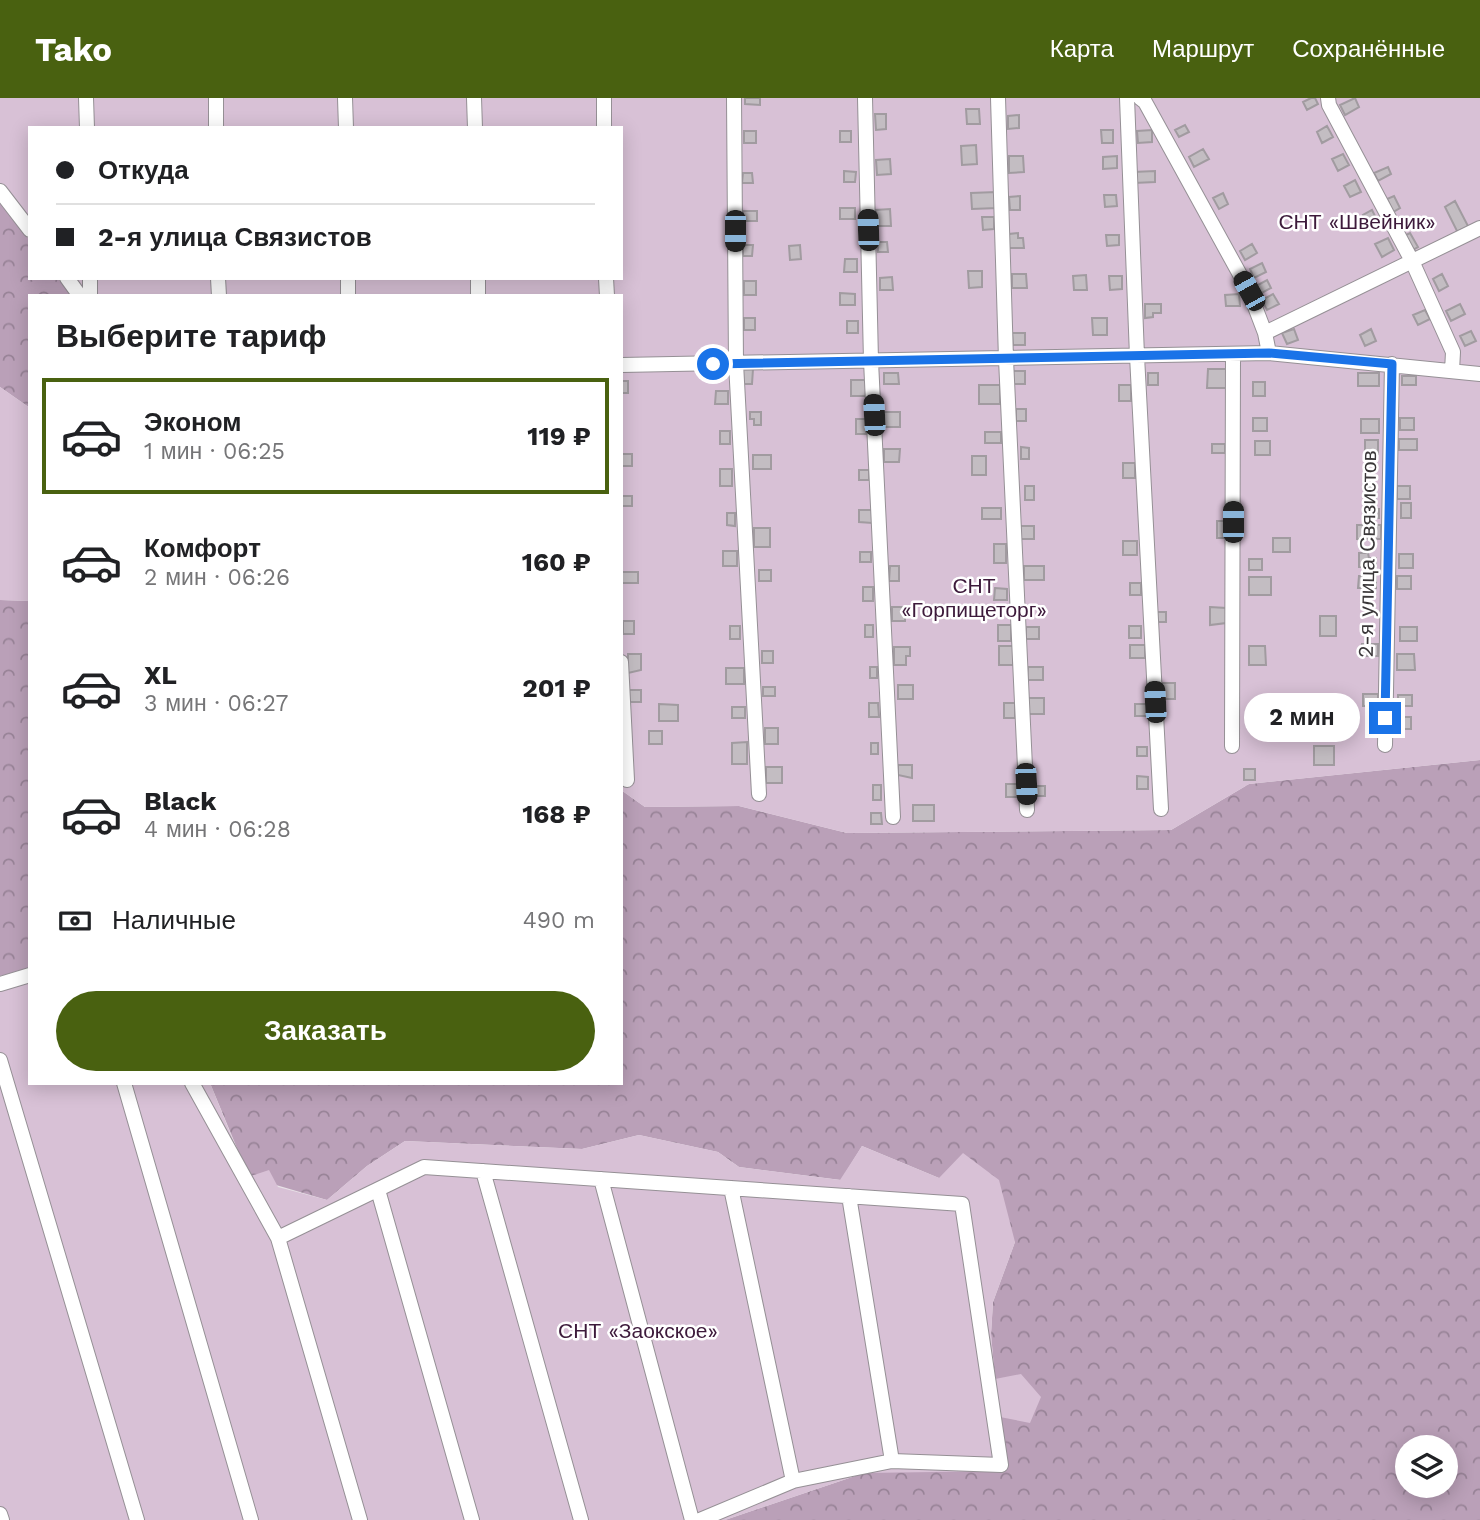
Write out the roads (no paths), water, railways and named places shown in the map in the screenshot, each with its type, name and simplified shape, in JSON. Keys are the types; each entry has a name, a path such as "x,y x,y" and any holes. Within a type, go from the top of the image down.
{"street":[{"path":"86,98 87,126"},
{"path":"216,98 216,126"},
{"path":"345,98 346,126"},
{"path":"474,98 475,126"},
{"path":"604,98 604,126"},
{"path":"734,98 736,363 759,794"},
{"path":"864,98 871,361 893,817"},
{"path":"999,98 1006,359 1027,810"},
{"path":"1127,98 1137,356 1161,808"},
{"path":"1140,98 1145,102 1249,291 1265,333 1269,353"},
{"path":"1328,98 1329,105 1412,261 1453,352 1452,371"},
{"path":"0,191 28,227"},
{"path":"1265,333 1480,228"},
{"path":"68,280 78,294"},
{"path":"623,365 1269,353 1480,374"},
{"path":"1232,746 1233,355"},
{"name":"2-я улица Связистов","path":"1385,746 1392,364"},
{"path":"623,701 627,780"},
{"path":"0,984 28,976"},
{"path":"0,1060 137,1520"},
{"path":"125,1085 251,1520"},
{"path":"193,1085 278,1238 360,1520"},
{"path":"278,1238 424,1167 962,1204 1001,1465 892,1461 793,1481 700,1520"},
{"path":"482,1171 581,1520"},
{"path":"601,1180 692,1520"},
{"path":"731,1188 793,1481"},
{"path":"378,1190 472,1520"},
{"path":"849,1196 892,1461"},
{"path":"0,1514 2,1520"}],"park label":[{"name":"СНТ «Швейник»","path":"1357,221"},
{"name":"СНТ «Горпищеторг»","path":"974,597"},
{"name":"СНТ «Заокское»","path":"638,1330"}]}
